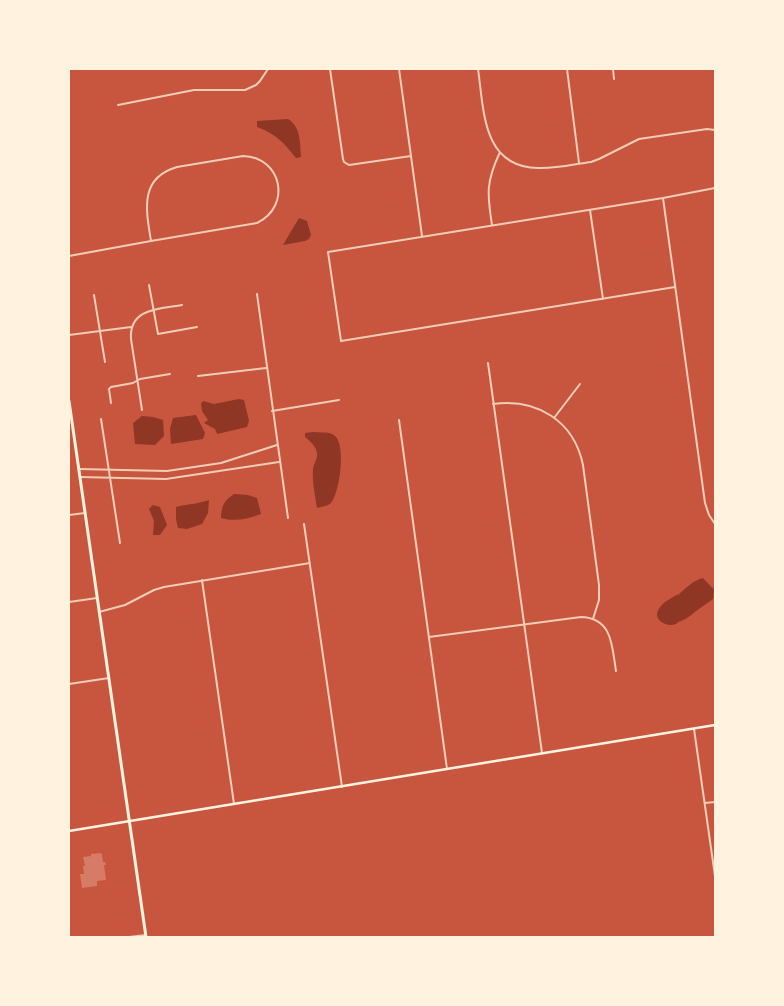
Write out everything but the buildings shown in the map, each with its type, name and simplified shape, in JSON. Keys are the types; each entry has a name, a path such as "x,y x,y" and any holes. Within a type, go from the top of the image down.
{"main road":[{"path":"69,401 70,422 79,469 146,936"},
{"path":"69,831 715,725"}],"street":[{"path":"118,105 189,91 244,90 260,81 268,69"},
{"path":"330,69 342,159 344,162 349,164 411,156"},
{"path":"398,69 422,236"},
{"path":"478,69 490,136 500,152 515,163 528,168 592,162 639,139 707,128 715,130"},
{"path":"566,69 579,163"},
{"path":"613,69 614,79"},
{"path":"492,225 488,199 489,182 492,168 500,152"},
{"path":"69,256 257,223 272,211 276,202 278,186 274,173 267,165 255,158 241,156 173,168 158,178 148,194 146,210 151,241"},
{"path":"675,287 341,341 328,252 715,188"},
{"path":"663,198 705,504 715,524"},
{"path":"590,210 603,299"},
{"path":"149,285 158,334 196,327"},
{"path":"256,294 288,518"},
{"path":"94,295 105,362"},
{"path":"142,410 131,339 132,327 136,319 146,311 182,305"},
{"path":"69,335 132,327"},
{"path":"488,364 542,753"},
{"path":"198,376 266,368"},
{"path":"111,403 109,388 133,383 140,379 170,374"},
{"path":"554,418 580,384"},
{"path":"272,411 339,400"},
{"path":"494,404 517,403 542,410 563,426 572,437 578,450 582,463 600,585 599,600 593,619"},
{"path":"101,419 120,543"},
{"path":"399,420 447,769"},
{"path":"79,469 167,471 221,463 277,445"},
{"path":"80,477 166,479 279,462"},
{"path":"69,515 85,512"},
{"path":"304,524 342,786"},
{"path":"99,612 125,604 158,588 310,563"},
{"path":"202,580 234,804"},
{"path":"69,602 97,598"},
{"path":"429,637 581,617 593,619 603,625 609,634 616,671"},
{"path":"69,684 109,678"},
{"path":"694,729 715,876"},
{"path":"705,803 715,802"},
{"path":"129,937 146,936"}],"shaded area":[{"path":"288,119 298,131 301,157 296,158 288,148 269,132 257,127 257,121"},
{"path":"299,218 307,221 311,235 309,239 283,245"},
{"path":"239,399 244,400 249,421 247,427 217,434 215,429 204,423 208,420 202,411 201,404 203,401 214,404"},
{"path":"196,415 205,433 203,439 171,444 170,429 173,418"},
{"path":"142,416 163,420 164,436 155,445 135,444 133,423"},
{"path":"305,433 333,434 338,441 341,458 341,469 334,497 330,504 317,508 313,468 317,453 311,442 305,437"},
{"path":"234,494 257,498 261,514 231,520 221,518 224,504"},
{"path":"209,500 208,513 202,524 187,529 178,528 176,507"},
{"path":"153,505 160,507 167,525 160,535 153,535 154,521 149,509"},
{"path":"703,578 714,590 713,599 676,624 667,625 660,621 657,614 663,604 678,594 679,596 696,580"}]}
